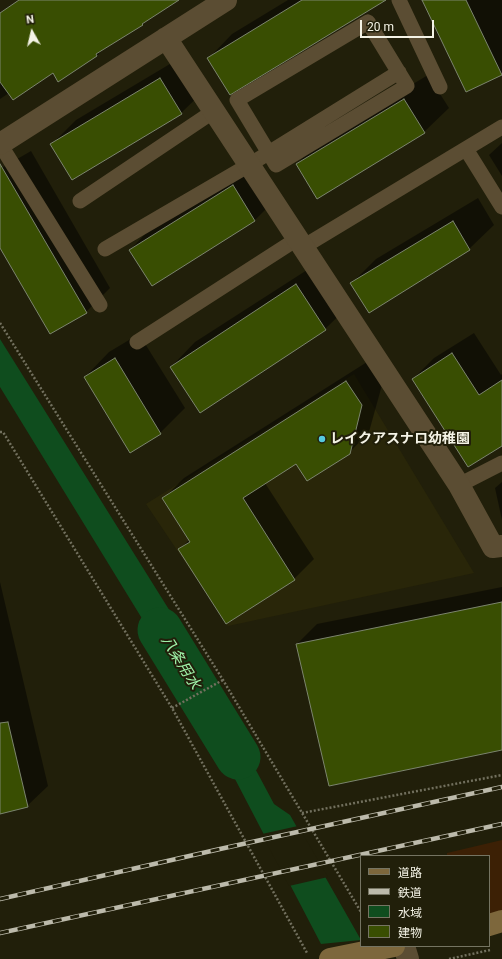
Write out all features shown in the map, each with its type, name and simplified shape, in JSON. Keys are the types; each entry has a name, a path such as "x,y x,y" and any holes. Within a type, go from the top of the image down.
{"street":[{"path":"0,144 226,0"},
{"path":"166,38 459,486 493,547 502,546"},
{"path":"490,925 502,921"},
{"path":"404,947 408,959"},
{"path":"330,959 385,948"}],"lane":[{"path":"399,0 440,87"},
{"path":"80,201 216,115 241,106 371,26 399,72 269,153 105,249"},
{"path":"241,106 269,153"},
{"path":"137,342 300,243 502,127"},
{"path":"0,144 100,305"},
{"path":"466,149 502,207"},
{"path":"459,486 502,463"}],"path":[{"path":"0,323 223,680 360,910"},
{"path":"0,432 3,432 172,708 310,959"},
{"path":"172,708 223,680"},
{"path":"302,813 502,775"},
{"path":"449,959 494,949"}],"shaded area":[{"name":"レイクアスナロ幼稚園","path":"354,374 474,573 228,626 146,504"},
{"path":"502,840 502,912 490,916 490,855 447,855 447,853"}],"water":[{"path":"0,339 178,624 206,674 184,687 0,387"},
{"path":"217,697 274,804 290,815 360,940 321,944 199,710"}],"pier":[{"path":"298,826 328,877 289,886 262,834"}],"building":[{"path":"19,0 179,0 142,24 143,25 96,54 97,56 58,82 53,73 13,100 0,82 0,13"},
{"path":"302,0 386,0 230,95 207,58"},
{"path":"422,0 466,0 502,75 466,92"},
{"path":"160,78 182,114 72,180 50,144"},
{"path":"404,99 425,133 317,199 296,164"},
{"path":"0,164 87,313 50,334 0,248"},
{"path":"233,185 255,221 152,286 129,250"},
{"path":"453,221 470,250 369,313 350,283"},
{"path":"296,284 326,330 200,413 170,367"},
{"path":"452,353 479,395 502,380 502,446 468,467 412,379"},
{"path":"115,358 161,434 130,453 84,377"},
{"path":"346,381 362,405 350,454 307,481 296,464 243,498 295,580 226,624 178,549 190,542 162,498"},
{"path":"502,602 502,750 329,786 296,644"},
{"path":"8,722 28,807 0,814 0,723"}],"waterway":[{"name":"八条用水","path":"160,630 238,757"}],"railway":[{"path":"0,899 502,787"},
{"path":"0,933 502,824"}],"place":[{"name":"レイクアスナロ幼稚園","path":"322,439"}]}
